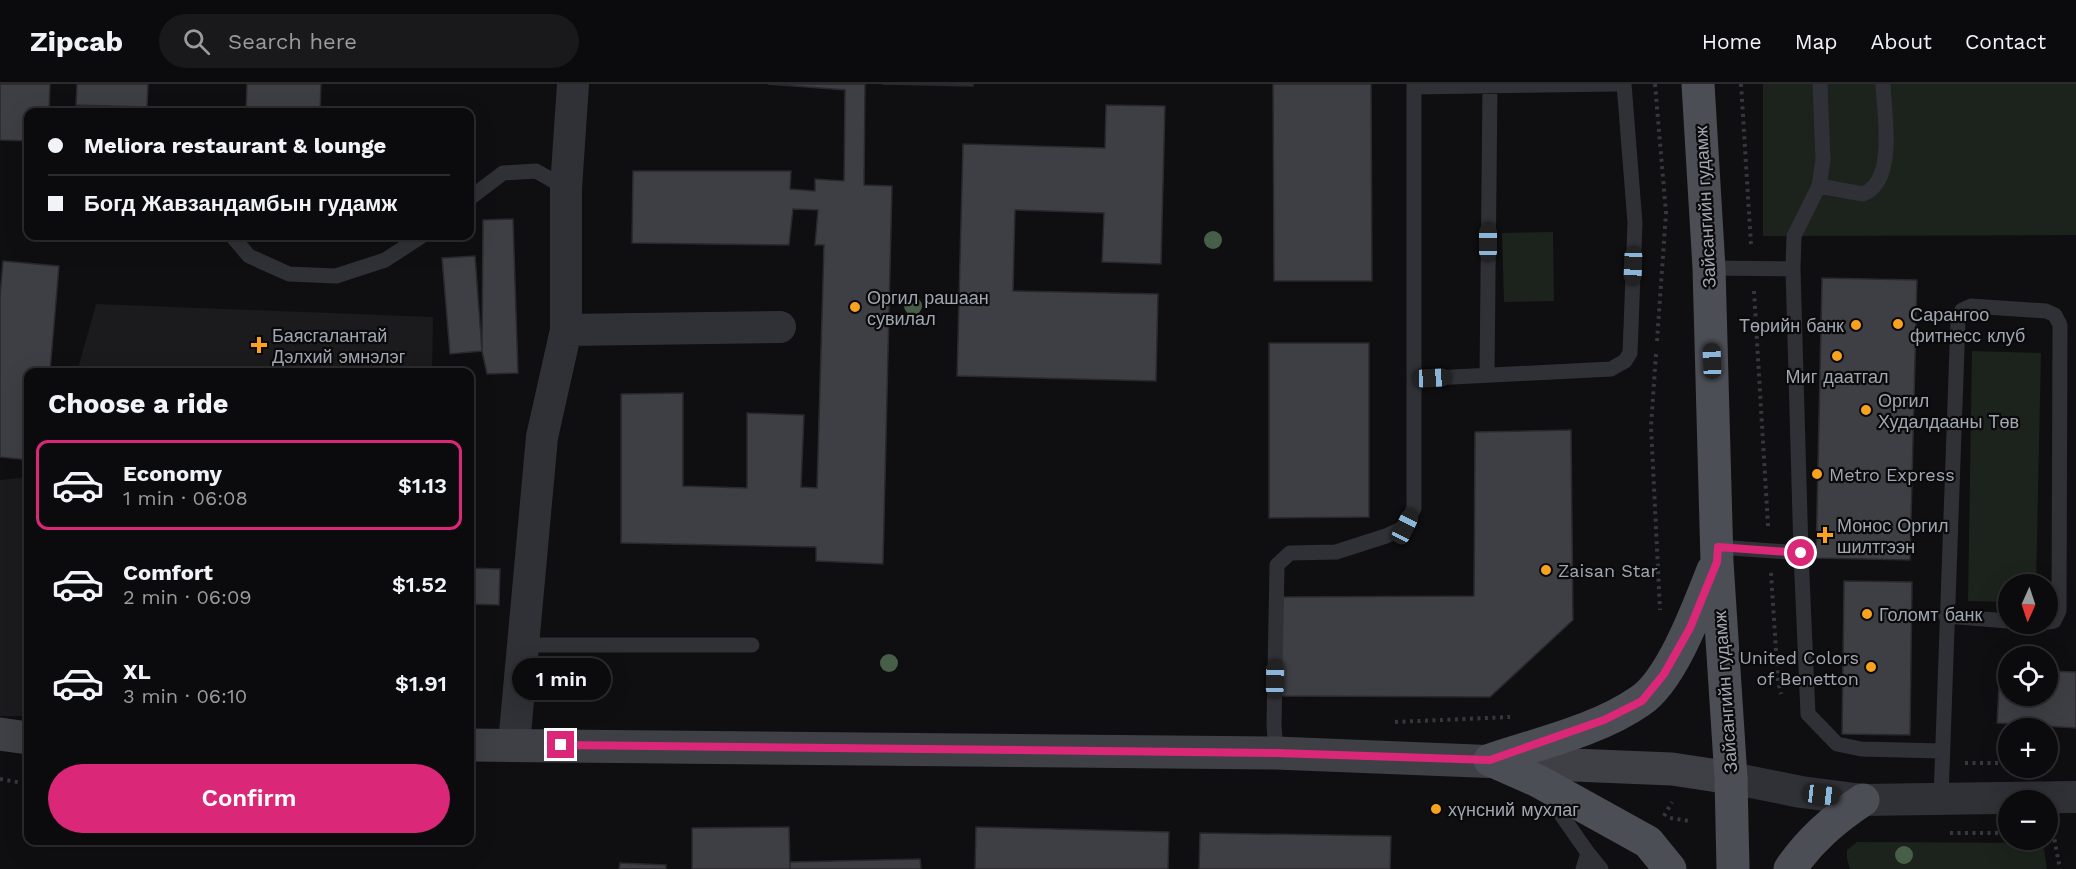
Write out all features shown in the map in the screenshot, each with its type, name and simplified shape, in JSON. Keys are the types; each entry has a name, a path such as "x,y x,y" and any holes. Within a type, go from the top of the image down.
{"main road":[{"name":"Зайсангийн гудамж","path":"1698,84 1708,268 1717,554 1731,778 1733,869"},
{"path":"1490,760 1604,720 1642,701 1664,674 1690,628 1717,554"},
{"path":"0,734 24,737"},
{"path":"474,745 1276,753 1672,769 1731,778"},
{"path":"1490,760 1538,781 1648,842 1670,869"},
{"path":"1790,869 1807,845 1832,821 1863,800"}],"street":[{"path":"514,744 542,437 566,330 566,188 573,84"},
{"path":"566,330 780,327"},
{"path":"1731,778 1801,792 1863,800 2076,797"}],"lane":[{"path":"1276,753 1274,725 1277,565 1290,554 1336,552 1386,536 1405,527 1414,508 1414,86 1615,84"},
{"path":"1414,379 1611,369 1624,362 1630,353 1635,223 1624,84"},
{"path":"1820,84 1823,160 1819,186 1794,236 1793,269 1808,714 1837,744 1861,749 1942,751"},
{"path":"1819,186 1863,194 1876,186 1884,171 1883,84"},
{"path":"1487,375 1490,86"},
{"path":"474,195 503,173 536,171 566,188"},
{"path":"235,240 249,256 289,274 336,276 385,260 416,240"},
{"path":"1708,268 1793,269"},
{"path":"1941,798 1958,320 1962,309 1971,306 2046,311 2055,315 2060,325 2058,613"},
{"path":"1717,554 1801,553"},
{"path":"1946,616 1998,620"},
{"path":"524,645 752,645"},
{"path":"1538,781 1601,869"},
{"path":"1583,869 1588,853"}],"path":[{"path":"0,779 24,783"},
{"path":"1664,816 1689,821"},
{"path":"1940,833 1998,833"},
{"path":"2056,850 2060,869"}],"shaded area":[{"path":"1763,84 2076,84 2076,235 1763,236"},
{"path":"1553,232 1554,301 1504,302 1502,233"},
{"name":"Баясгалантай Дэлхий эмнэлэг","path":"96,304 433,317 432,368 78,368"},
{"path":"1972,351 2041,353 2036,574 1998,574 1998,602 1968,601"},
{"path":"24,477 24,716 0,716 0,480"},
{"path":"1857,842 1998,843 1998,850 2044,850 2047,869 1850,869 1847,850"}],"building":[{"path":"0,84 50,84 49,108 24,108 24,141 0,140"},
{"path":"77,84 148,84 147,107 76,105"},
{"path":"247,84 321,84 320,108 246,108"},
{"name":"Оргил рашаан сувилал","path":"768,84 865,84 864,185 892,186 883,564 816,561 816,547 621,543 621,394 683,393 683,486 747,488 747,413 804,415 801,487 817,488 824,245 815,245 818,210 793,209 789,245 632,243 633,171 791,171 790,189 815,191 815,179 844,181 845,90"},
{"path":"882,84 973,84 973,86"},
{"path":"1273,84 1371,84 1372,281 1274,281"},
{"name":"Оргил рашаан сувилал","path":"1106,105 1165,106 1161,264 1102,262 1104,213 1015,210 1013,291 1158,294 1156,381 957,376 963,144 1105,148"},
{"path":"513,219 518,373 487,374 482,351 483,220"},
{"path":"475,256 482,351 450,354 442,258"},
{"path":"3,261 59,266 50,368 24,368 24,460 0,457 0,297"},
{"name":"Оргил Худалдааны Төв","path":"1822,278 1917,280 1910,560 1816,558"},
{"path":"1269,343 1369,343 1369,517 1269,518"},
{"path":"1571,430 1573,620 1490,697 1275,696 1279,597 1474,596 1475,432"},
{"path":"474,568 500,569 499,605 474,604"},
{"path":"1844,581 1912,582 1910,735 1842,734"},
{"path":"2058,671 2076,672 2076,728 2058,727 2058,718 1998,718 1997,723 1998,705 2058,706"},
{"path":"789,827 790,869 692,869 692,828"},
{"path":"976,827 1169,832 1168,869 975,869"},
{"path":"1200,833 1391,836 1390,869 1199,869"},
{"path":"920,859 921,869 790,869 790,862"},
{"path":"620,863 666,865 666,869 619,869"}],"place":[{"name":"Оргил рашаан сувилал","path":"855,307"},
{"name":"Сарангоо фитнесс клуб","path":"1898,324"},
{"name":"Төрийн банк","path":"1856,325"},
{"name":"Баясгалантай Дэлхий эмнэлэг","path":"259,345"},
{"name":"Миг даатгал","path":"1837,356"},
{"name":"Оргил Худалдааны Төв","path":"1866,410"},
{"name":"Metro Express","path":"1817,474"},
{"name":"Монос Оргил шилтгээн","path":"1825,535"},
{"name":"Zaisan Star","path":"1546,570"},
{"name":"Голомт банк","path":"1867,614"},
{"name":"United Colors of Benetton","path":"1871,667"},
{"name":"хүнсний мухлаг","path":"1436,809"}],"route":[{"path":"561,745 1276,753 1490,760 1604,720 1642,701 1664,674 1690,628 1717,562 1718,547 1801,553"}]}
